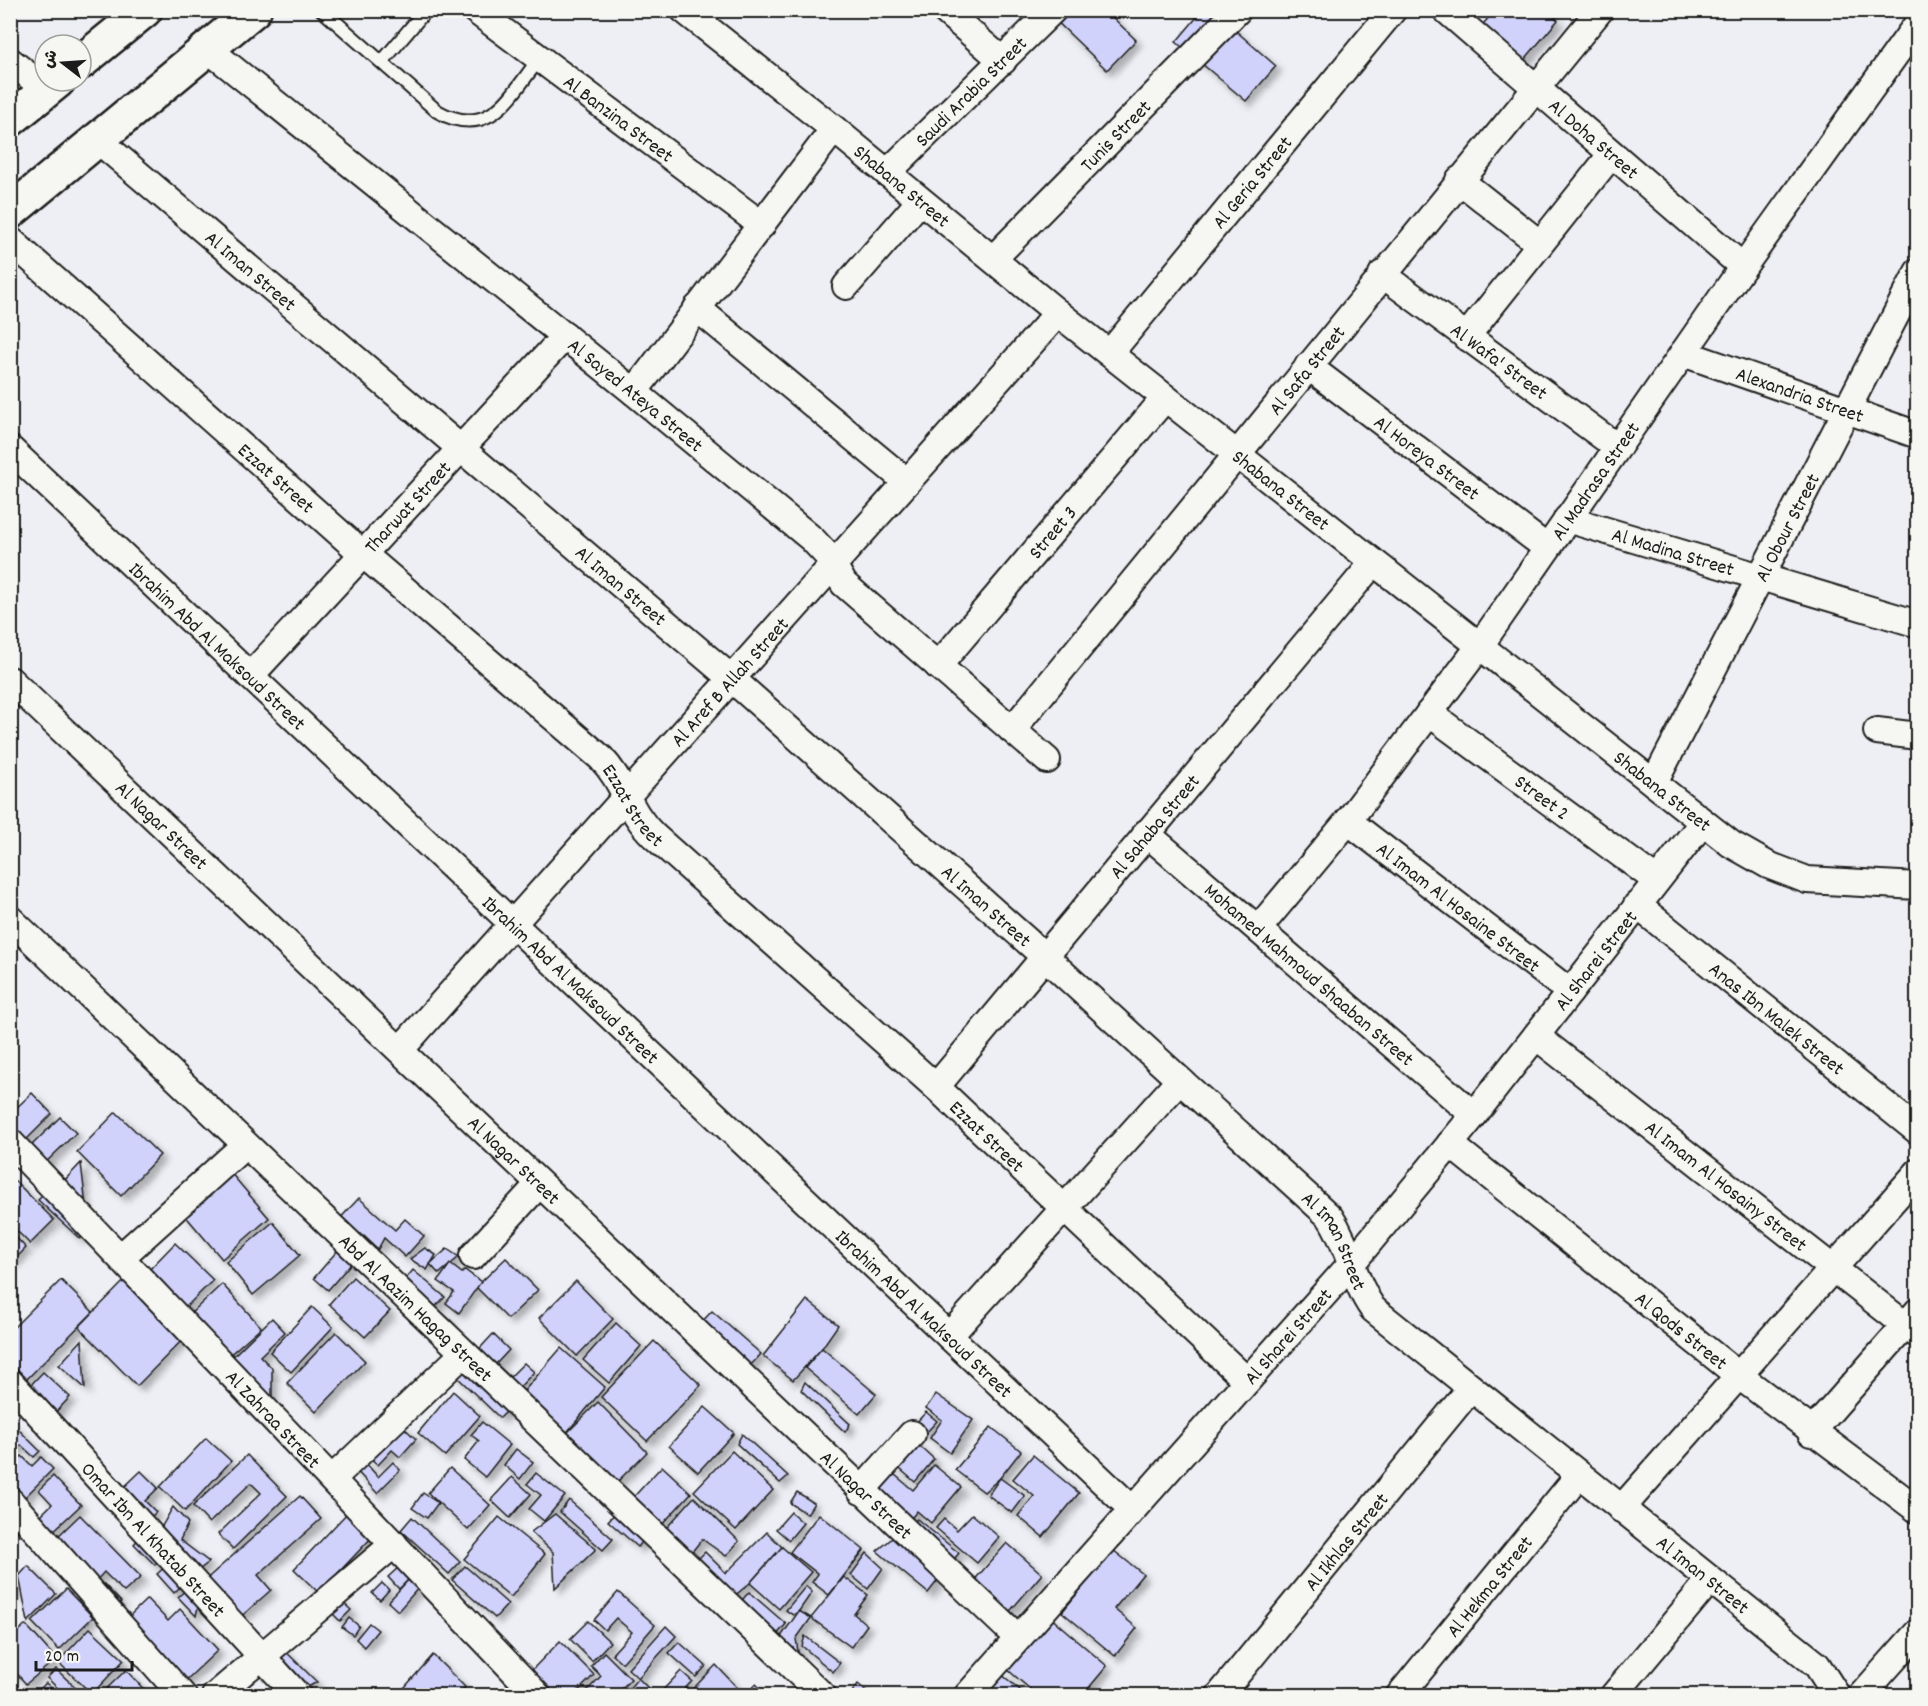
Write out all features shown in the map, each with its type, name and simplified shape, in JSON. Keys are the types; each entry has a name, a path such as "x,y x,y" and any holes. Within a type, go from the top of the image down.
{"main road":[{"path":"10,212 254,10"},
{"path":"93,51 136,13"},
{"path":"10,120 44,93"}],"street":[{"name":"Al Banzina Street","path":"475,10 762,225"},
{"path":"944,10 1003,61"},
{"name":"Saudi Arabia Street","path":"887,173 1053,10"},
{"name":"Tunis Street","path":"993,259 1238,10"},
{"name":"Al Geria Street","path":"1110,353 1393,10"},
{"name":"Al Doha Street","path":"1446,10 1743,267"},
{"name":"Shabana Street","path":"690,12 1058,313 1236,455 1749,856 1807,880 1917,886"},
{"name":"Al Safa Street","path":"1012,730 1535,88 1586,16"},
{"name":"Al Madrasa Street","path":"1258,928 1348,820 1479,647 1743,267 1917,22"},
{"name":"Al Sayed Ateya Street","path":"208,49 634,392 820,547 843,584 1047,760"},
{"path":"10,61 33,74"},
{"path":"634,392 834,129"},
{"name":"Al Iman Street","path":"98,140 732,679 1043,955 1330,1217 1343,1239 1355,1279 1373,1309 1817,1665 1838,1695"},
{"path":"1466,337 1611,155"},
{"path":"1459,180 1540,244"},
{"path":"846,286 920,201"},
{"name":"Ezzat Street","path":"10,240 363,554 601,758 612,770 633,812 654,836 936,1087 1246,1381"},
{"name":"Al Obour Street","path":"1654,783 1917,272"},
{"name":"Al Wafa' Street","path":"1382,274 1617,447"},
{"path":"697,308 907,482"},
{"name":"Al Aref B Allah Street","path":"400,1050 1058,313"},
{"name":"Tharwat Street","path":"250,676 565,336"},
{"name":"Alexandria Street","path":"1683,353 1917,435"},
{"name":"Al Horeya Street","path":"1308,366 1547,548"},
{"name":"Street 3","path":"938,666 1166,398"},
{"name":"Ibrahim Abd Al Maksoud Street","path":"10,449 1132,1509"},
{"name":"Al Madina Street","path":"1567,519 1917,624"},
{"name":"Al Sahaba Street","path":"936,1087 1043,955 1372,563"},
{"name":"Al Nagar Street","path":"10,680 1018,1638"},
{"name":"Street 2","path":"1429,713 1656,880"},
{"path":"1877,731 1917,736"},
{"name":"Al Imam Al Hosaine Street","path":"1348,820 1570,992"},
{"name":"Al Sharei Street","path":"967,1695 1352,1263 1474,1115 1703,822"},
{"name":"Mohamed Mahmoud Shaaban Street","path":"1146,833 1474,1115"},
{"name":"Anas Ibn Malek Street","path":"1637,904 1917,1131"},
{"name":"Abd Al Aazim Hagag Street","path":"15,932 245,1145 823,1695"},
{"name":"Al Imam Al Hosainy Street","path":"1536,1036 1833,1268 1913,1323"},
{"path":"949,1336 1179,1081"},
{"name":"Al Zahraa Street","path":"10,1142 538,1695"},
{"name":"Al Qods Street","path":"1450,1144 1811,1433 1917,1510"},
{"path":"121,1257 245,1145"},
{"path":"1621,1509 1917,1172"},
{"path":"472,1256 539,1184"},
{"path":"1811,1433 1913,1323"},
{"path":"332,1479 463,1354"},
{"name":"Omar Ibn Al Khatab Street","path":"10,1382 298,1695"},
{"name":"Al Ikhlas Street","path":"1219,1695 1471,1388"},
{"path":"861,1491 912,1434"},
{"name":"Al Hekma Street","path":"1399,1695 1579,1475"},
{"path":"10,1501 182,1695"},
{"path":"215,1695 394,1544"},
{"path":"1613,1695 1710,1580"},
{"path":"1861,1695 1917,1632"}],"lane":[{"path":"322,10 437,111 448,117 472,121 496,113 539,59"},
{"path":"382,62 426,10"}],"building":[{"path":"1045,10 1105,10 1136,40 1107,70"},
{"path":"1203,10 1212,10 1276,66 1246,101 1176,42"},
{"path":"1495,10 1546,10 1558,20 1520,65 1479,29"},
{"path":"32,1093 52,1114 22,1144 10,1133 10,1114"},
{"path":"116,1112 160,1155 121,1196 77,1152"},
{"path":"60,1117 76,1133 43,1165 27,1150"},
{"path":"81,1163 86,1206 62,1183"},
{"path":"230,1172 269,1218 222,1259 183,1213"},
{"path":"12,1178 54,1220 30,1244 10,1224"},
{"path":"47,1191 88,1230 80,1239 38,1200"},
{"path":"359,1198 395,1230 405,1219 424,1236 405,1257 384,1238 378,1249 364,1236 357,1244 335,1224"},
{"path":"273,1222 300,1255 253,1295 226,1262"},
{"path":"10,1231 26,1248 10,1264"},
{"path":"175,1243 213,1280 184,1309 147,1272"},
{"path":"425,1248 436,1255 427,1270 410,1259"},
{"path":"447,1249 459,1257 439,1274 430,1264"},
{"path":"338,1250 352,1262 328,1290 314,1278"},
{"path":"506,1258 538,1290 508,1319 476,1287"},
{"path":"450,1264 462,1273 465,1270 481,1282 459,1313 446,1303 454,1292 438,1281"},
{"path":"413,1270 445,1297 435,1307 451,1321 446,1327 404,1281"},
{"path":"130,1275 188,1334 137,1386 79,1327"},
{"path":"353,1277 390,1311 365,1337 329,1304"},
{"path":"61,1280 93,1312 27,1379 10,1363 10,1331"},
{"path":"576,1281 613,1319 577,1356 539,1318"},
{"path":"222,1284 261,1327 226,1358 188,1316"},
{"path":"807,1300 838,1325 822,1348 793,1380 763,1356"},
{"path":"312,1307 333,1327 291,1372 270,1352"},
{"path":"712,1311 761,1354 746,1370 698,1326"},
{"path":"272,1318 285,1332 260,1356 272,1368 272,1409 227,1362"},
{"path":"616,1323 641,1346 609,1383 583,1360"},
{"path":"336,1332 365,1361 316,1412 287,1383"},
{"path":"493,1334 509,1350 496,1364 510,1377 524,1363 534,1372 512,1395 472,1357"},
{"path":"82,1340 85,1388 59,1365"},
{"path":"654,1341 701,1385 647,1441 601,1397"},
{"path":"561,1348 605,1387 563,1437 518,1398"},
{"path":"822,1348 876,1394 859,1414 805,1368"},
{"path":"465,1363 511,1407 500,1418 454,1374"},
{"path":"43,1372 70,1397 52,1416 25,1391"},
{"path":"805,1382 850,1424 845,1432 801,1390"},
{"path":"453,1391 480,1416 445,1456 418,1433"},
{"path":"936,1394 973,1420 950,1453 930,1438 942,1420 926,1408"},
{"path":"598,1402 647,1452 612,1487 563,1437"},
{"path":"705,1407 734,1433 698,1472 669,1446"},
{"path":"926,1412 937,1421 924,1435 914,1425"},
{"path":"10,1421 40,1451 34,1457 21,1445 10,1455"},
{"path":"482,1422 510,1445 485,1477 464,1460 479,1441 471,1435"},
{"path":"400,1424 416,1439 400,1457 392,1450 378,1465 369,1457"},
{"path":"991,1427 1021,1451 1000,1478 984,1492 955,1470"},
{"path":"742,1434 788,1476 780,1483 737,1444"},
{"path":"206,1438 231,1461 185,1511 160,1487"},
{"path":"913,1440 934,1459 915,1482 893,1463"},
{"path":"516,1449 533,1462 520,1479 504,1465"},
{"path":"732,1451 773,1490 736,1530 694,1491"},
{"path":"247,1455 287,1496 233,1549 218,1534 261,1493 251,1483 209,1523 193,1506"},
{"path":"1033,1455 1079,1493 1043,1537 1018,1516 1034,1496 1013,1479"},
{"path":"22,1456 32,1466 41,1457 53,1469 22,1500 10,1488 10,1467"},
{"path":"363,1460 378,1477 393,1462 400,1470 377,1493 354,1468"},
{"path":"934,1465 961,1487 931,1523 917,1511 908,1522 871,1492 889,1470 913,1490"},
{"path":"662,1466 691,1493 658,1529 629,1502"},
{"path":"450,1468 490,1505 468,1530 428,1493"},
{"path":"141,1471 158,1488 145,1501 156,1512 148,1520 120,1491"},
{"path":"536,1473 565,1496 544,1521 529,1509 541,1495 527,1484"},
{"path":"53,1476 81,1505 50,1534 36,1520 52,1504 39,1490"},
{"path":"512,1477 531,1494 510,1518 491,1500"},
{"path":"1000,1478 1025,1496 1012,1513 988,1495"},
{"path":"797,1492 814,1503 807,1514 790,1503"},
{"path":"423,1493 438,1503 427,1518 412,1508"},
{"path":"300,1496 321,1519 258,1575 271,1590 237,1620 203,1582"},
{"path":"694,1497 739,1541 726,1556 702,1539 687,1558 662,1533"},
{"path":"569,1500 613,1539 603,1550 560,1512"},
{"path":"173,1507 188,1523 180,1540 209,1562 195,1573 158,1533"},
{"path":"350,1510 375,1534 319,1593 294,1569"},
{"path":"617,1511 646,1537 638,1547 608,1521"},
{"path":"791,1512 803,1523 789,1540 776,1529"},
{"path":"555,1514 596,1549 555,1588 553,1552 531,1532"},
{"path":"819,1514 864,1550 829,1595 812,1582 818,1574 790,1552"},
{"path":"972,1514 999,1537 977,1563 936,1528 944,1519 957,1530"},
{"path":"80,1515 141,1577 124,1592 104,1572 95,1582 54,1540"},
{"path":"412,1517 460,1562 449,1574 401,1530"},
{"path":"499,1517 545,1554 511,1597 464,1559"},
{"path":"917,1519 959,1553 951,1563 908,1529"},
{"path":"767,1532 782,1547 750,1583 727,1602 691,1566 705,1552 726,1573"},
{"path":"896,1535 942,1575 928,1593 877,1551"},
{"path":"141,1536 162,1558 155,1565 134,1544"},
{"path":"1007,1543 1042,1574 1005,1617 970,1585"},
{"path":"782,1547 811,1572 779,1609 750,1583"},
{"path":"1113,1550 1143,1574 1114,1609 1137,1628 1115,1656 1062,1612"},
{"path":"867,1553 883,1568 868,1589 851,1575"},
{"path":"169,1563 185,1582 174,1593 157,1574"},
{"path":"28,1566 56,1594 28,1622 19,1576"},
{"path":"400,1566 411,1577 399,1589 388,1577"},
{"path":"465,1566 508,1604 495,1618 452,1580"},
{"path":"411,1577 420,1586 398,1611 388,1602"},
{"path":"844,1577 868,1595 854,1614 867,1625 851,1647 811,1618"},
{"path":"10,1581 18,1588 10,1598"},
{"path":"382,1583 389,1590 380,1600 372,1593"},
{"path":"104,1584 121,1602 116,1607 99,1589"},
{"path":"190,1586 200,1597 196,1616 178,1597"},
{"path":"806,1586 812,1592 799,1611 793,1615 786,1610"},
{"path":"66,1589 93,1617 59,1650 32,1622"},
{"path":"618,1592 655,1625 622,1663 612,1654 632,1632 616,1618 605,1630 594,1620"},
{"path":"749,1592 786,1624 774,1638 737,1606"},
{"path":"147,1599 168,1621 180,1609 218,1650 181,1685 123,1622"},
{"path":"339,1599 351,1610 340,1621 329,1610"},
{"path":"799,1611 811,1618 796,1639 800,1663 775,1645"},
{"path":"1050,1617 1107,1666 1082,1696 1038,1696 1008,1670"},
{"path":"349,1618 359,1626 353,1635 342,1627"},
{"path":"588,1621 610,1642 592,1661 570,1639"},
{"path":"369,1623 378,1630 364,1647 356,1639"},
{"path":"26,1625 56,1659 26,1684 10,1666 10,1638"},
{"path":"666,1626 676,1636 638,1678 628,1669"},
{"path":"90,1628 124,1660 92,1694 58,1662"},
{"path":"805,1636 840,1663 833,1672 802,1646"},
{"path":"560,1641 594,1675 573,1696 548,1696 527,1675"},
{"path":"679,1642 706,1666 696,1677 669,1653"},
{"path":"279,1645 317,1682 301,1691 267,1657"},
{"path":"604,1652 631,1679 616,1694 618,1696 582,1696 601,1676 591,1666"},
{"path":"433,1655 465,1687 458,1696 397,1696"},
{"path":"716,1665 745,1696 686,1696"},
{"path":"56,1669 84,1696 66,1696 47,1678"},
{"path":"126,1670 150,1696 99,1696"},
{"path":"681,1671 692,1681 678,1696 663,1696 660,1693"},
{"path":"1000,1673 1027,1696 980,1696"},
{"path":"638,1678 651,1691 647,1696 623,1696"},
{"path":"46,1683 59,1696 33,1696"},
{"path":"10,1684 21,1696 10,1696"},
{"path":"518,1684 530,1696 509,1696"},
{"path":"756,1684 768,1696 745,1696"},
{"path":"798,1684 811,1696 788,1696"},
{"path":"858,1684 872,1696 849,1696"},
{"path":"252,1690 259,1696 247,1696"}]}
